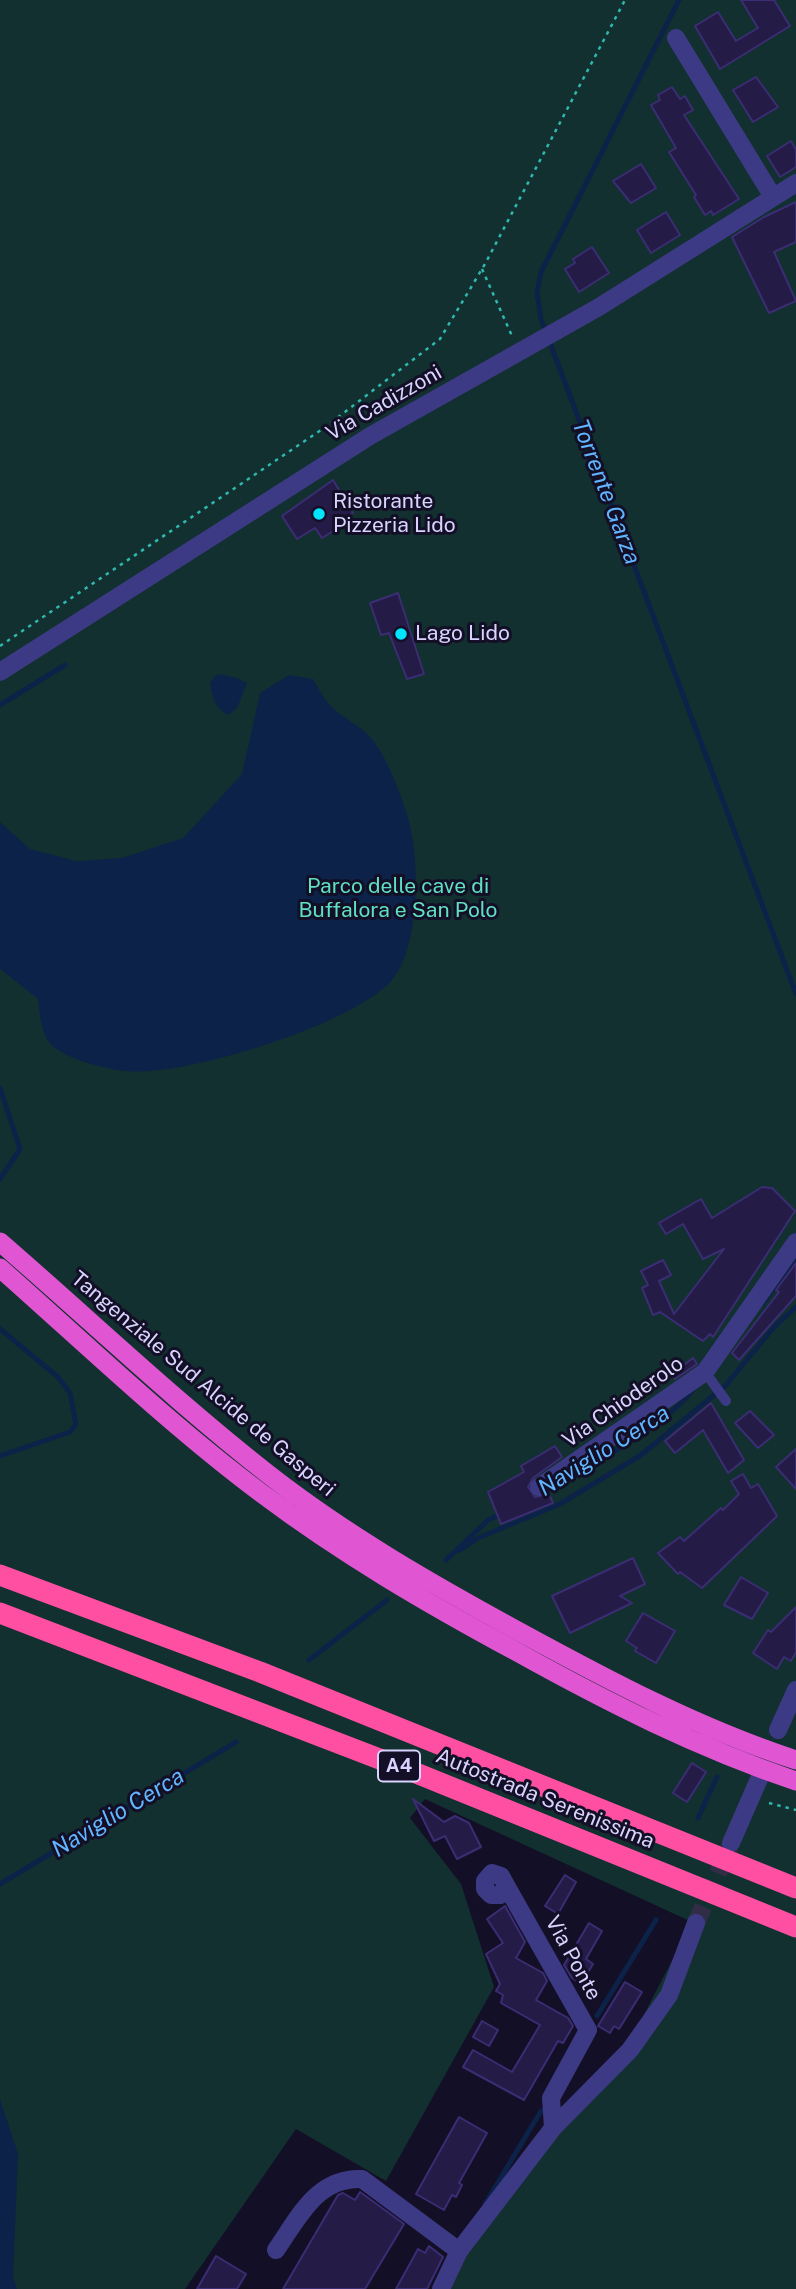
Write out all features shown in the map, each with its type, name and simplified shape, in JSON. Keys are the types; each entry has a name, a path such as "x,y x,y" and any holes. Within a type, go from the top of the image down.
{"highway":[{"name":"Tangenziale Sud Alcide de Gasperi","path":"0,1242 257,1464 330,1519 440,1588 605,1679 678,1713 796,1760"},
{"name":"Tangenziale Sud Alcide de Gasperi","path":"0,1268 186,1433 258,1491 333,1544 431,1605 597,1696 695,1742 796,1781"},
{"name":"Autostrada Serenissima","path":"0,1575 260,1672 796,1888"},
{"name":"Autostrada Serenissima","path":"0,1613 416,1773 796,1927"}],"street":[{"path":"676,38 773,197"},
{"name":"Via Cadizzoni","path":"0,672 370,436 564,327 796,183"},
{"name":"Via Chioderolo","path":"539,1487 705,1372 796,1242"},
{"path":"778,1730 796,1690"},
{"path":"731,1843 759,1779"},
{"name":"Via Ponte","path":"508,1887 588,2030 551,2098 554,2128"},
{"path":"441,2289 459,2251 554,2128 630,2050 669,1995 696,1923"},
{"path":"276,2250 315,2194 342,2178 362,2179 459,2251"}],"lane":[{"path":"705,1372 726,1401"}],"path":[{"path":"0,646 324,428 440,340 482,269 625,0"},
{"path":"482,269 520,351"},
{"path":"752,1798 796,1810"}],"green space":[{"name":"Parco delle cave di Buffalora e San Polo","path":"0,0 796,0 796,2289 433,2289 626,2049 692,1922 425,1799 410,1818 461,1884 494,1987 386,2181 296,2129 185,2289 0,2289"}],"water":[{"path":"217,674 247,683 237,708 228,715 217,705 212,692 210,683"},
{"path":"289,675 313,679 332,708 370,737 380,750 397,785 411,829 416,873 413,922 402,964 392,980 372,997 343,1014 266,1045 225,1057 151,1071 125,1071 88,1063 62,1053 50,1044 47,1038 42,1026 38,999 0,969 0,822 30,849 76,861 122,858 183,838 242,774 260,693"},
{"path":"0,2099 18,2154 13,2276 17,2289 0,2289"}],"building":[{"path":"741,0 774,0 790,26 720,69 695,26 718,12 736,41 758,28"},
{"path":"756,77 778,107 753,122 733,90"},
{"path":"672,87 680,99 685,96 693,110 684,115 739,199 713,215 711,211 705,215 694,197 696,195 669,152 676,148 651,105 660,100 658,95"},
{"path":"791,141 796,150 796,167 780,177 767,156"},
{"path":"641,164 656,188 631,203 613,181"},
{"path":"796,202 796,242 774,252 796,301 769,313 732,237 764,217"},
{"path":"666,212 680,235 651,253 637,230"},
{"path":"592,247 609,273 579,292 565,269 575,263 573,259"},
{"path":"333,480 353,513 348,516 351,520 322,538 315,528 297,539 282,516"},
{"path":"398,593 424,674 407,679 389,633 381,635 370,603"},
{"path":"762,1187 772,1188 795,1211 713,1337 710,1334 703,1341 660,1312 653,1315 642,1288 648,1285 641,1271 663,1260 671,1275 659,1281 674,1314 724,1249 703,1259 683,1224 666,1234 659,1223 701,1199 712,1218"},
{"path":"796,1263 796,1296 739,1360 732,1353 779,1292 776,1290"},
{"path":"693,1358 697,1364 675,1379 672,1374"},
{"path":"711,1403 744,1460 728,1473 703,1430 675,1453 665,1441"},
{"path":"750,1411 774,1435 758,1448 735,1423"},
{"path":"555,1446 562,1457 533,1478 528,1487 535,1497 549,1494 553,1503 501,1524 488,1492 524,1472 521,1466"},
{"path":"796,1449 796,1489 776,1467"},
{"path":"743,1474 751,1488 758,1484 777,1516 702,1588 680,1572 678,1574 658,1553 680,1537 684,1541 721,1508 723,1510 739,1494 731,1481"},
{"path":"633,1558 645,1584 620,1596 632,1603 570,1633 552,1596"},
{"path":"741,1577 768,1593 752,1619 724,1605"},
{"path":"796,1607 796,1652 791,1661 784,1657 777,1669 753,1653 768,1630 771,1632"},
{"path":"643,1613 675,1631 656,1663 635,1651 637,1648 626,1641"},
{"path":"692,1763 706,1772 687,1802 673,1793"},
{"path":"413,1799 444,1822 455,1816 469,1823 481,1847 457,1859 445,1836 434,1841"},
{"path":"565,1875 576,1882 558,1914 545,1906"},
{"path":"505,1906 525,1942 516,1958 543,1973 547,1981 536,2000 568,2018 573,2026 563,2043 558,2041 524,2100 463,2067 473,2050 512,2072 540,2025 501,2003 503,1995 496,1991 500,1984 486,1954 503,1943 487,1919"},
{"path":"589,1923 602,1931 586,1959 593,1964 581,1984 572,1978 564,1965"},
{"path":"625,1982 642,1992 619,2029 614,2026 610,2033 598,2026"},
{"path":"482,2021 498,2030 489,2046 473,2037"},
{"path":"459,2117 487,2133 459,2183 462,2185 456,2197 452,2195 444,2210 416,2194"},
{"path":"360,2192 404,2224 365,2289 283,2289 338,2195 343,2193 355,2200"},
{"path":"429,2246 443,2257 427,2289 396,2289 418,2249 425,2253"},
{"path":"216,2256 246,2274 237,2289 197,2289"}],"waterway":[{"name":"Torrente Garza","path":"679,0 541,272 537,293 541,319 796,994"},
{"path":"0,705 65,665"},
{"path":"0,1088 20,1149 0,1179"},
{"name":"Naviglio Cerca","path":"763,1303 796,1257"},
{"path":"460,1550 478,1538 560,1504 641,1455 725,1386 775,1326 796,1307"},
{"path":"0,1329 58,1377 70,1393 76,1424 70,1432 0,1456"},
{"name":"Naviglio Cerca","path":"561,1482 649,1429 666,1417 693,1390"},
{"name":"Naviglio Cerca","path":"446,1560 488,1520 503,1513"},
{"name":"Naviglio Cerca","path":"309,1660 387,1600"},
{"name":"Naviglio Cerca","path":"0,1884 236,1742"},
{"path":"698,1818 717,1777"},
{"path":"597,2016 656,1920"},
{"path":"485,2204 541,2111"}],"tunnel":[{"path":"696,1923 730,1846"}],"place":[{"name":"Ristorante Pizzeria Lido","path":"319,514"},
{"name":"Lago Lido","path":"401,634"}]}
